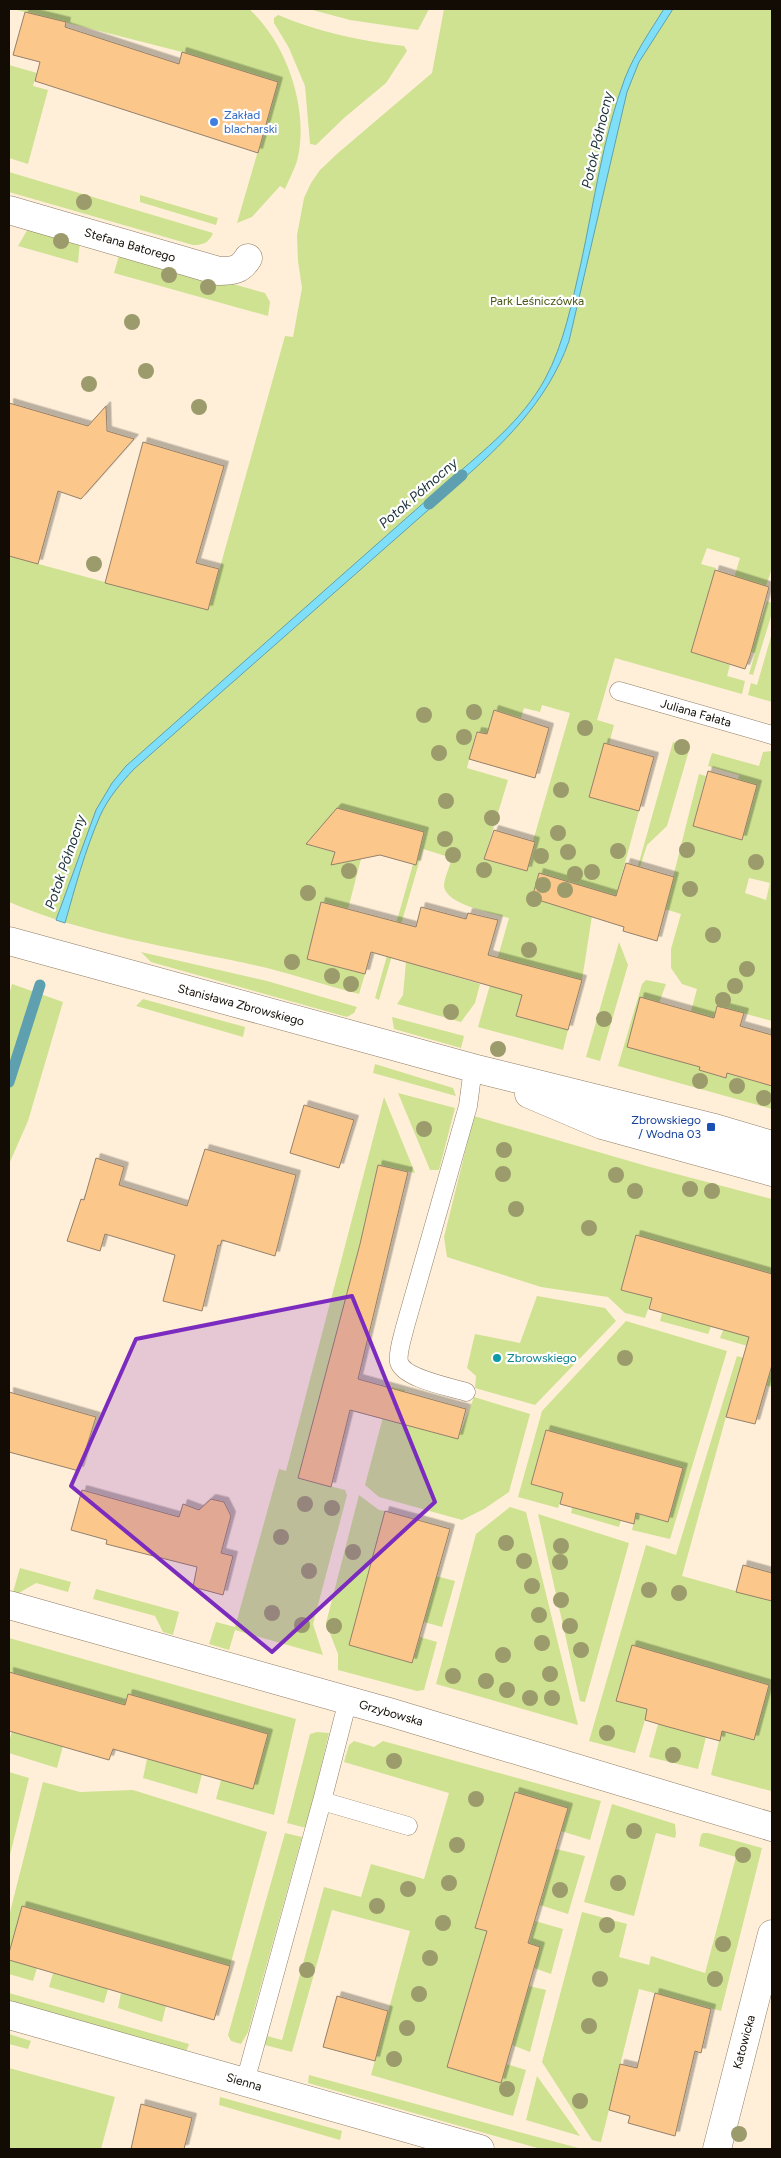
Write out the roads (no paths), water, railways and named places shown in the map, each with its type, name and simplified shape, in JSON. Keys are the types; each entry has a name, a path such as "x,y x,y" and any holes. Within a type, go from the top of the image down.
{"street":[{"name":"Stefana Batorego","path":"9,210 219,270 238,269 244,265 248,258"},
{"name":"Stanisława Zbrowskiego","path":"9,942 473,1068 711,1127 772,1145"},
{"name":"Stanisława Zbrowskiego","path":"473,1068 602,1125 772,1172"},
{"name":"Grzybowska","path":"9,1605 348,1700 772,1827"},
{"name":"Katowicka","path":"717,2149 772,1934"},
{"name":"Sienna","path":"9,2015 480,2149"}],"lane":[{"name":"Juliana Fałata","path":"619,691 772,735"},
{"path":"466,1392 419,1378 404,1370 399,1361 405,1327 468,1106 473,1068"},
{"path":"245,2082 348,1700"},
{"path":"322,1801 408,1826"}],"water":[{"path":"664,9 673,9 639,62 627,92 569,341 560,363 536,403 521,422 506,439 454,487 449,481 514,422 536,394 552,366 571,308 605,146 617,100 633,60"},
{"path":"437,491 443,497 129,774 103,809 85,856 65,923 56,920 96,810 112,783 126,766"}],"waterway":[{"name":"Potok Północny","path":"429,504 462,475"},
{"name":"Potok Północny","path":"9,1082 40,985"}],"place":[{"name":"Zakład blacharski","path":"214,122"},
{"name":"Zbrowskiego / Wodna 03","path":"711,1127"},
{"name":"Zbrowskiego","path":"497,1358"}],"park label":[{"name":"Park Leśniczówka","path":"537,301"}]}
